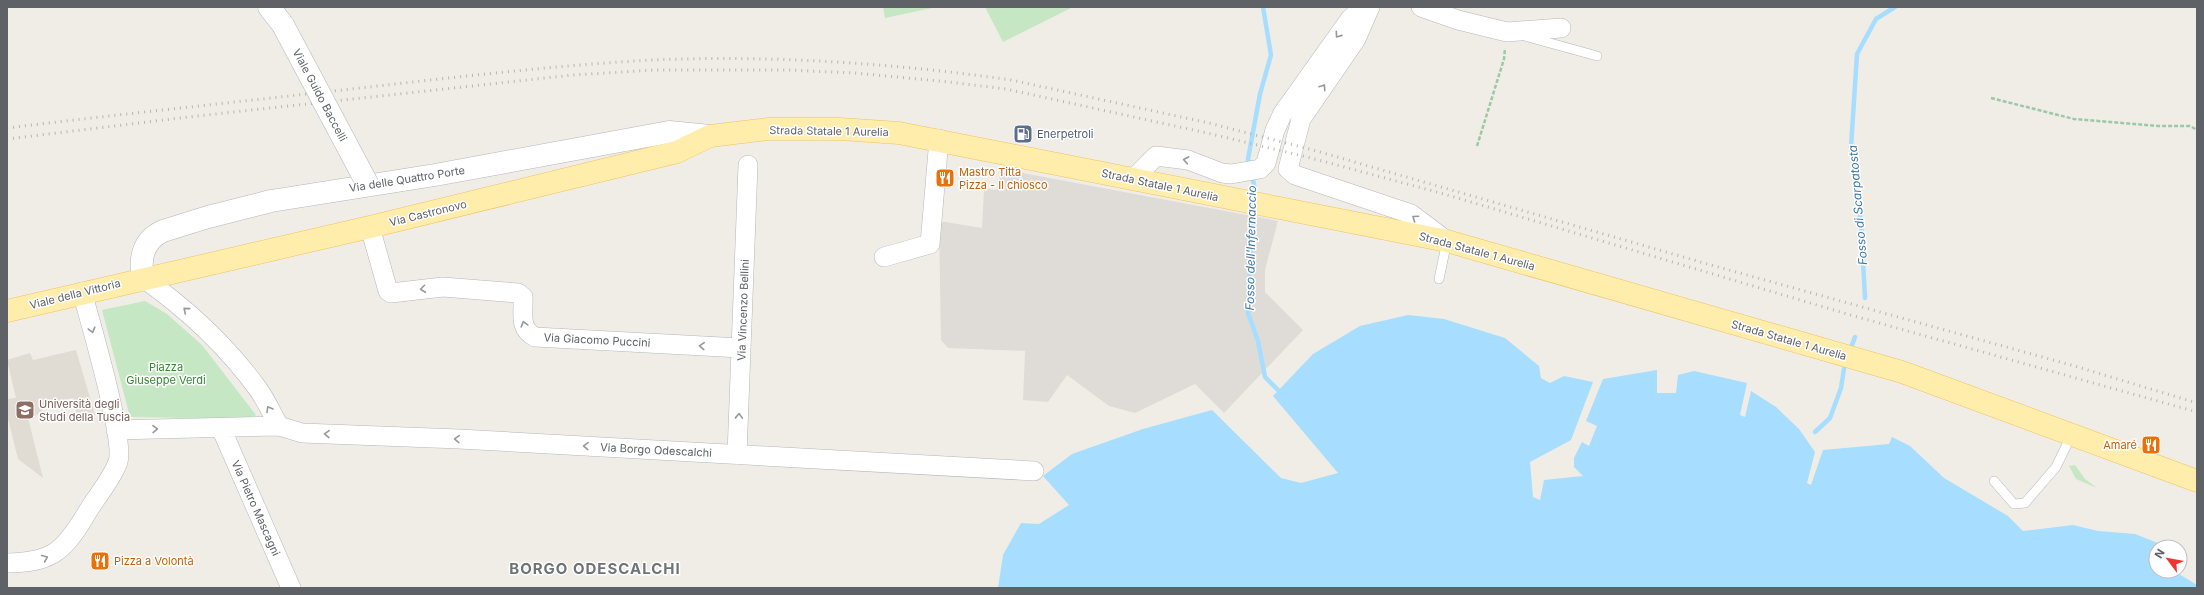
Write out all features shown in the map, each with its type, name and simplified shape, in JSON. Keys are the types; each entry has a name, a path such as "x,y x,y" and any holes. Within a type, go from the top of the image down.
{"main road":[{"name":"Viale Guido Baccelli","path":"269,7 283,25 368,185"},
{"name":"Strada Statale 1 Aurelia","path":"710,136 768,129 840,129 899,133 939,139 1133,180 1446,241 1902,372 2197,481"},
{"name":"Via delle Quattro Porte","path":"143,278 141,262 143,252 154,236 164,231 254,205 435,175 669,132 710,136"},
{"name":"Via Castronovo","path":"143,278 370,227 677,152 710,136"},
{"name":"Viale della Vittoria","path":"7,311 143,278"}],"street":[{"path":"1133,180 1156,156 1188,160 1222,173 1231,174 1260,169 1266,163 1275,130 1283,113 1350,19 1364,7"},
{"path":"1370,7 1356,39 1302,119 1288,169 1295,175 1410,214 1446,241"},
{"path":"1421,7 1458,20 1507,32 1561,28"},
{"path":"884,257 930,244 939,139"},
{"name":"Via Vincenzo Bellini","path":"737,455 748,165"},
{"name":"Via Giacomo Puccini","path":"370,227 388,291 391,293 443,287 518,292 523,297 523,326 527,333 535,336 741,348"},
{"path":"116,430 279,426 258,389 211,333 173,299 143,278"},
{"path":"7,563 31,562 53,555 67,541 106,484 118,461 116,430 82,292"},
{"name":"Via Borgo Odescalchi","path":"279,426 302,433 459,439 1034,471"},
{"name":"Via Pietro Mascagni","path":"221,428 291,588"}],"lane":[{"path":"1507,32 1597,56"},
{"path":"1439,279 1446,241"},
{"path":"1994,481 2014,504 2025,502 2056,468 2072,434"}],"path":[{"path":"1478,146 1504,59 1507,32"},
{"path":"1991,98 2074,119 2158,126 2190,126 2197,130"}],"shaded area":[{"path":"1007,170 1278,221 1265,270 1265,292 1303,330 1224,413 1195,384 1135,413 1109,406 1067,375 1048,402 1023,400 1025,351 948,348 941,340 939,221 982,228 984,189 997,190 1001,172"},
{"name":"Università degli Studi della Tuscia","path":"76,350 95,415 78,420 73,398 45,405 40,414 28,418 43,478 18,459 7,415 7,399 16,398 7,360 30,353 33,360"}],"green space":[{"path":"883,7 937,7 885,18"},
{"path":"985,7 1073,7 1003,42"},
{"name":"Piazza Giuseppe Verdi","path":"145,301 167,314 202,345 256,415 251,419 130,417 102,310"},
{"path":"2075,465 2085,479 2097,488 2076,479 2069,466"}],"water":[{"path":"1408,315 1444,319 1505,338 1539,366 1541,378 1550,383 1564,376 1593,382 1571,440 1530,462 1533,497 1540,500 1544,480 1583,476 1574,467 1574,458 1582,442 1589,446 1597,426 1586,421 1603,379 1657,370 1657,393 1676,393 1678,375 1694,371 1747,383 1740,415 1745,417 1751,391 1776,407 1799,429 1815,452 1807,483 1811,485 1823,450 1889,444 1892,437 1910,446 1944,478 2008,516 2023,531 2073,525 2098,531 2135,534 2148,539 2148,579 2187,579 2197,585 2197,588 998,588 1003,555 1021,523 1039,524 1069,505 1043,476 1072,454 1143,429 1212,410 1281,478 1301,483 1338,473 1273,396 1313,354 1360,326"}],"waterway":[{"name":"Fosso dell'Infernaccio","path":"1249,166 1248,159 1260,94 1271,55 1263,7"},
{"name":"Fosso di Scarpatosta","path":"1865,298 1861,223 1851,147 1857,54 1876,19 1895,7"},
{"name":"Fosso dell'Infernaccio","path":"1252,175 1255,190 1254,197"},
{"name":"Fosso dell'Infernaccio","path":"1253,209 1248,313 1258,341 1265,377 1278,390"},
{"name":"Fosso di Scarpatosta","path":"1852,345 1855,337"},
{"name":"Fosso di Scarpatosta","path":"1815,432 1830,418 1841,388 1844,369"}],"railway":[{"path":"7,128 488,74 652,60 787,60 877,65 967,74 1011,80 1209,123 1313,150 1711,265 2071,365 2197,403"},
{"path":"7,139 197,116 573,75 654,70 788,70 855,73 1006,89 1207,133 1311,158 1444,194 1854,316 2197,412"}],"place":[{"name":"Enerpetroli","path":"1023,134"},
{"name":"Mastro Titta Pizza - Il chiosco","path":"945,178"},
{"name":"Università degli Studi della Tuscia","path":"25,410"},
{"name":"Amaré","path":"2151,445"},
{"name":"Pizza a Volontà","path":"100,561"}],"district":[{"name":"BORGO ODESCALCHI","path":"595,569"}]}
